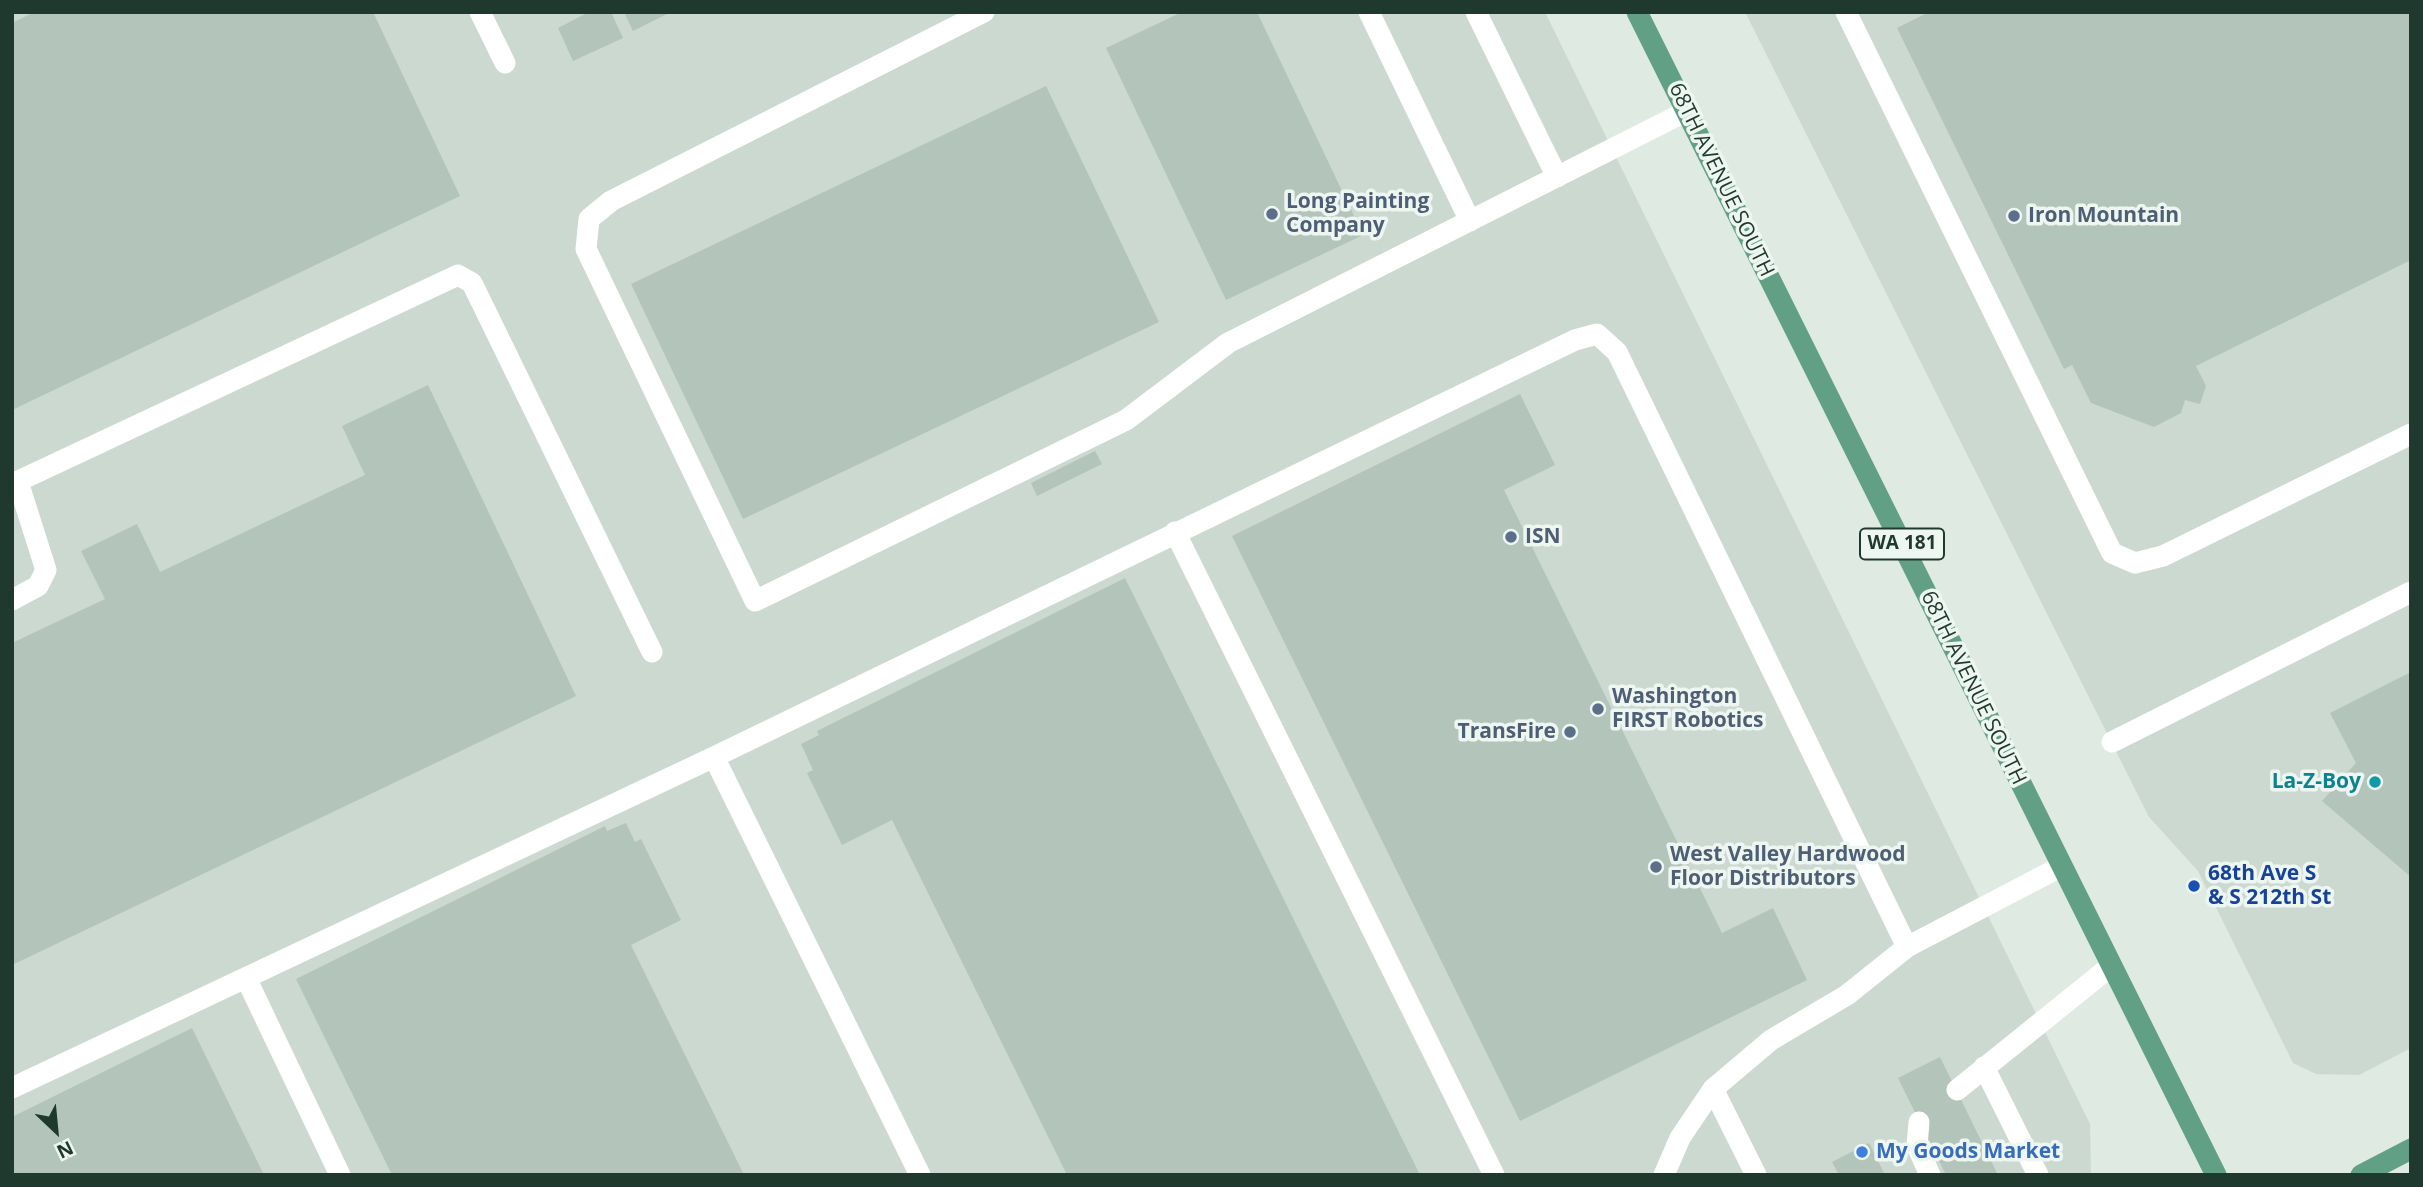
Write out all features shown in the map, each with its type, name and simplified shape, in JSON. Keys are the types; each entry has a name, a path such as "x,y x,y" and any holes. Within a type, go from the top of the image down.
{"main road":[{"name":"68TH AVENUE SOUTH","path":"1637,12 2216,1175"},
{"path":"2361,1175 2411,1149"}],"lane":[{"path":"480,12 505,62"},
{"path":"984,12 611,201 589,219 586,249 755,601 1126,420 1228,343 1687,111"},
{"path":"1369,12 1470,220"},
{"path":"1476,12 1557,177"},
{"path":"1846,12 2112,553 2134,563 2163,556 2411,434"},
{"path":"12,600 38,586 46,570 15,483 458,275 472,283 652,652"},
{"path":"12,1088 247,980 714,757 1575,340 1597,334 1617,352 1907,947"},
{"path":"1175,532 1494,1175"},
{"path":"2112,742 2411,592"},
{"path":"714,757 920,1175"},
{"path":"1664,1175 1680,1138 1713,1088 1771,1040 1847,995 1907,947 2062,866"},
{"path":"1956,1090 2111,966"},
{"path":"247,980 340,1175"},
{"path":"1984,1067 2038,1175"},
{"path":"1713,1088 1756,1175"},
{"path":"1919,1122 1917,1146 1930,1175"}],"shaded area":[{"path":"12,12 1545,12 2090,1124 2091,1175 12,1175"},
{"path":"1745,12 2411,12 2411,1048 2359,1075 2316,1074 2293,1063 2198,871 2149,817"}],"building":[{"path":"34,12 373,12 460,196 12,410 12,23"},
{"path":"589,12 611,12 623,38 573,61 558,28"},
{"path":"624,12 671,12 633,31"},
{"path":"1182,12 1257,12 1363,235 1226,300 1106,48"},
{"path":"1929,12 2411,12 2411,260 2196,366 2206,386 2200,404 2185,400 2181,413 2154,427 2091,403 2072,365 2064,369 1897,28"},
{"path":"1046,86 1159,322 743,519 631,284"},
{"path":"428,385 576,696 12,965 12,643 105,599 81,551 137,524 160,572 365,475 342,426"},
{"path":"1520,394 1555,465 1504,490 1722,933 1773,908 1807,980 1520,1121 1232,536"},
{"path":"1095,451 1102,464 1037,496 1031,483"},
{"path":"1125,578 1420,1175 1067,1175 892,820 842,845 807,773 813,770 801,744 819,735 817,731"},
{"name":"La-Z-Boy","path":"2411,672 2411,877 2322,801 2356,763 2330,713"},
{"path":"626,823 635,842 641,839 681,920 631,945 744,1175 392,1175 296,979 605,826 607,831"},
{"path":"192,1028 264,1175 12,1175 12,1117"},
{"path":"1940,1057 1998,1175 1946,1175 1898,1078"},
{"name":"My Goods Market","path":"1869,1143 1885,1175 1839,1175 1832,1162"}],"place":[{"name":"Long Painting Company","path":"1272,214"},
{"name":"Iron Mountain","path":"2014,216"},
{"name":"ISN","path":"1511,537"},
{"name":"Washington FIRST Robotics","path":"1598,709"},
{"name":"TransFire","path":"1570,732"},
{"name":"La-Z-Boy","path":"2375,782"},
{"name":"West Valley Hardwood Floor Distributors","path":"1656,867"},
{"name":"68th Ave S & S 212th St","path":"2194,886"},
{"name":"My Goods Market","path":"1862,1152"}]}
